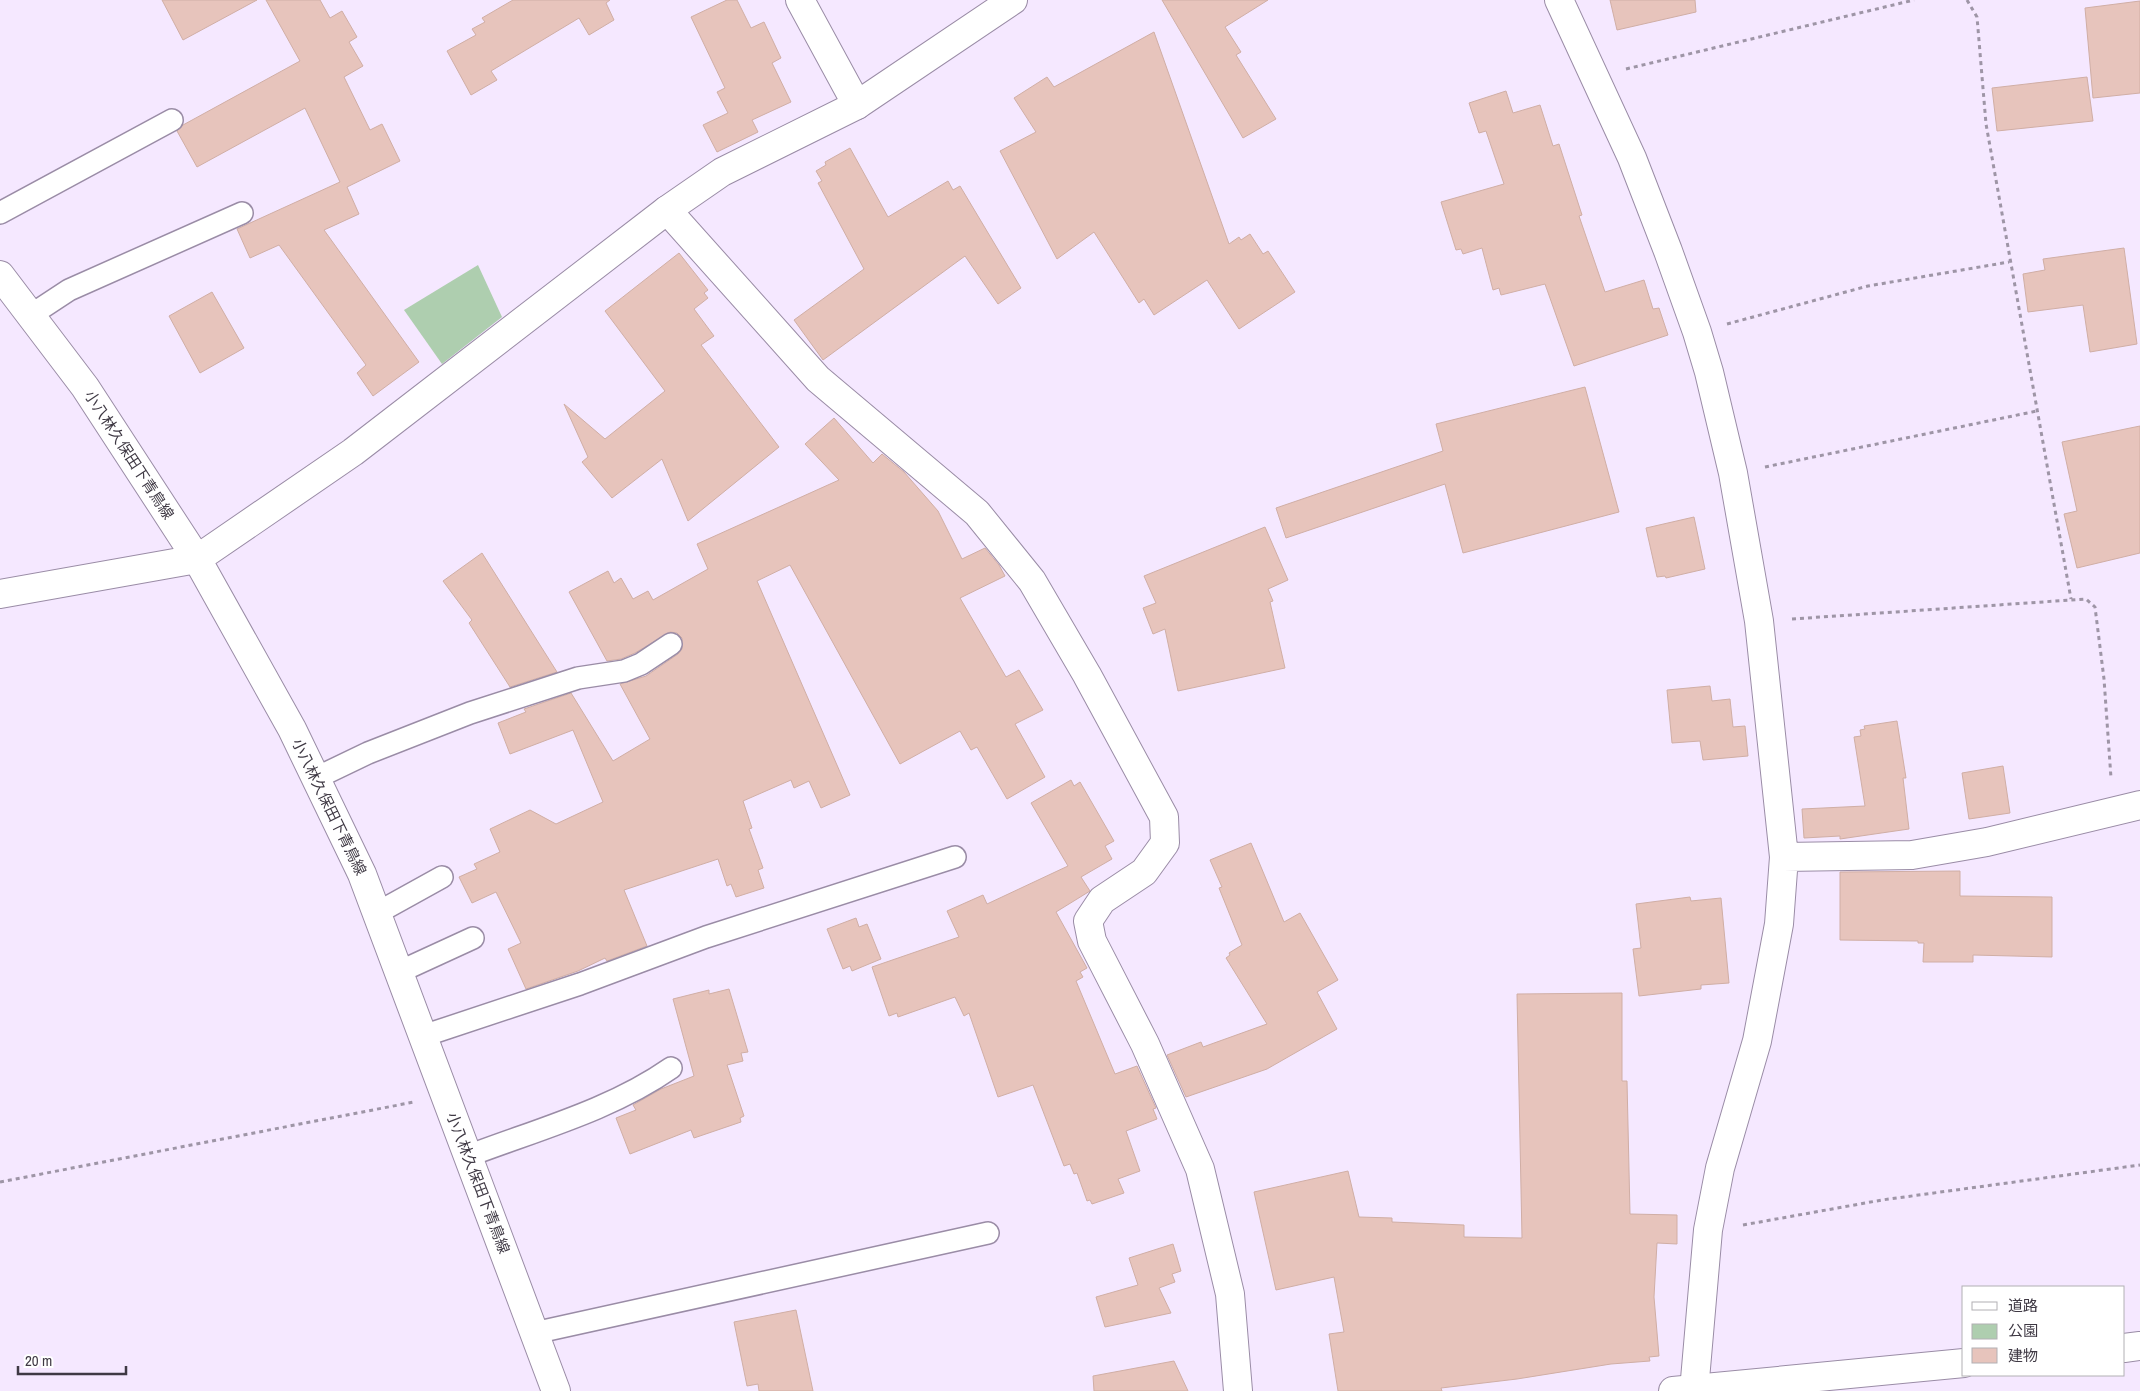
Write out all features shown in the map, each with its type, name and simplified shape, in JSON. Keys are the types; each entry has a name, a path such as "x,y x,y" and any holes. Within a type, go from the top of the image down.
{"street":[{"path":"800,0 857,105"},
{"path":"0,594 197,559 353,452 666,210 722,172 857,105 1013,0"},
{"path":"1559,0 1632,158 1697,332 1733,473 1759,621 1784,856 1779,924 1757,1041 1720,1168 1708,1232 1687,1390 1962,1363"},
{"path":"666,210 818,379 902,447 977,513 1032,581 1087,675 1164,817 1165,843 1144,872 1102,900 1088,920 1092,941 1146,1044 1200,1169 1230,1294 1238,1391"},
{"name":"小八林久保田下青鳥線","path":"0,275 85,387 197,559 292,729 362,874 556,1391"},
{"path":"1784,856 1912,855 1987,842 2140,805"},
{"path":"2125,1348 2140,1346"}],"lane":[{"path":"0,213 172,120"},
{"path":"31,315 69,290 242,213"},
{"path":"316,778 368,753 470,713 578,678 624,671 641,664 671,644"},
{"path":"423,1036 580,984 706,937 955,857"},
{"path":"377,912 442,876"},
{"path":"399,972 473,938"},
{"path":"468,1156 602,1105 645,1086 671,1068"},
{"path":"534,1333 988,1233"}],"path":[{"path":"1594,76 1914,0"},
{"path":"1967,0 1977,17 1986,124 2071,599"},
{"path":"1697,332 1868,286 2010,262"},
{"path":"1733,473 2037,411"},
{"path":"1759,621 2086,599 2095,607 2104,680 2114,810"},
{"path":"0,1182 445,1096"},
{"path":"1708,1232 1882,1200 2140,1165"}],"green space":[{"path":"478,265 502,317 442,364 404,310"}],"building":[{"path":"162,0 257,0 183,40"},
{"path":"266,0 320,0 330,18 342,11 357,37 349,42 363,66 344,77 370,130 382,124 400,161 347,187 359,214 324,230 419,362 373,396 357,373 366,365 279,245 250,258 237,229 340,182 305,108 197,167 177,131 183,125 300,61"},
{"path":"513,0 610,0 606,3 614,20 589,35 579,18 491,71 497,80 471,95 447,51 476,35 472,29 485,22 482,18"},
{"path":"727,0 737,0 751,28 764,22 781,58 772,63 791,102 752,120 758,132 717,152 703,125 728,113 717,92 725,88 691,17"},
{"path":"1162,0 1268,0 1225,27 1241,52 1236,55 1276,119 1243,138"},
{"path":"1610,0 1695,0 1696,12 1617,30"},
{"path":"2140,1 2140,93 2093,98 2085,8"},
{"path":"1154,32 1229,244 1239,237 1241,240 1250,234 1263,254 1268,251 1295,292 1239,329 1207,280 1154,315 1144,299 1139,303 1094,232 1057,259 1000,151 1036,132 1014,98 1047,77 1054,87"},
{"path":"2087,77 2093,121 1997,131 1992,88"},
{"path":"1506,91 1513,113 1540,105 1553,146 1559,144 1582,215 1579,216 1605,292 1644,280 1653,309 1659,308 1668,335 1574,366 1545,284 1501,295 1499,288 1493,290 1482,248 1463,254 1461,249 1456,250 1441,202 1504,184 1486,131 1479,133 1469,103"},
{"path":"850,148 888,217 948,181 953,190 960,186 1021,288 998,304 965,256 823,360 794,320 864,269 818,183 822,181 816,171 826,165 825,162"},
{"path":"2124,248 2137,344 2090,352 2083,305 2028,312 2023,274 2045,270 2043,259"},
{"path":"679,253 708,290 704,293 708,298 694,309 714,336 701,345 779,447 688,521 662,459 612,498 582,462 588,457 564,404 605,439 665,391 605,311"},
{"path":"212,292 244,348 200,373 169,316"},
{"path":"1585,387 1619,512 1463,553 1445,484 1286,538 1276,508 1443,451 1436,424"},
{"path":"834,418 873,463 882,454 904,472 938,511 962,559 985,548 999,565 1005,576 960,598 1006,677 1019,670 1043,710 1015,724 1045,777 1007,799 977,747 971,750 960,731 900,764 790,565 757,581 850,795 821,808 809,781 794,788 791,780 743,801 752,828 749,829 763,868 758,870 764,888 736,897 731,884 727,886 718,859 624,890 647,946 607,961 605,958 578,971 526,989 508,949 521,943 496,892 472,903 459,877 477,869 474,864 500,852 490,829 530,810 556,824 603,802 573,730 510,754 498,723 526,712 524,709 571,693 613,761 650,739 620,684 646,676 678,654 682,649 682,638 677,633 670,632 635,653 621,659 607,661 569,592 608,571 614,583 621,578 633,599 648,591 653,600 708,569 697,544 839,480 805,444"},
{"path":"2140,426 2140,553 2077,568 2064,514 2077,511 2062,442"},
{"path":"1694,517 1705,569 1666,578 1665,576 1657,577 1646,528"},
{"path":"1265,527 1288,580 1268,589 1273,601 1270,602 1285,668 1178,691 1165,629 1153,634 1143,608 1156,603 1144,576"},
{"path":"482,553 557,672 510,687 469,623 472,620 443,581"},
{"path":"1710,686 1712,701 1730,699 1733,727 1745,726 1748,756 1703,760 1700,741 1672,743 1667,690"},
{"path":"1897,721 1906,778 1903,778 1909,829 1840,839 1840,836 1804,838 1802,809 1865,806 1854,737 1861,736 1860,730 1865,729 1864,726"},
{"path":"2003,766 2010,813 1969,819 1962,773"},
{"path":"1071,780 1074,786 1080,782 1114,841 1105,846 1112,859 1081,877 1090,891 1056,912 1087,968 1080,972 1083,977 1076,981 1115,1074 1137,1066 1156,1108 1153,1109 1157,1119 1126,1131 1140,1171 1118,1179 1124,1193 1092,1204 1090,1200 1087,1201 1077,1173 1074,1174 1070,1164 1064,1166 1033,1085 998,1097 969,1013 964,1016 955,997 898,1017 897,1013 889,1016 872,967 959,937 947,911 983,895 987,904 1068,866 1031,803"},
{"path":"1251,843 1284,922 1300,913 1338,980 1317,992 1337,1029 1267,1069 1186,1097 1167,1055 1201,1042 1203,1047 1267,1024 1226,958 1230,955 1229,953 1242,945 1219,888 1222,887 1210,860"},
{"path":"1960,871 1960,896 2052,897 2052,957 1973,955 1973,962 1923,962 1924,943 1918,943 1918,941 1840,940 1840,872"},
{"path":"1690,897 1691,901 1721,898 1729,983 1701,985 1701,989 1639,996 1633,949 1641,948 1636,904"},
{"path":"856,918 859,927 867,924 881,959 852,971 850,966 843,969 827,929"},
{"path":"729,989 748,1052 741,1053 743,1061 727,1065 744,1116 740,1118 741,1122 694,1138 691,1130 630,1154 616,1118 636,1110 633,1105 661,1089 694,1076 673,999 709,990 709,994"},
{"path":"1622,993 1622,1081 1627,1081 1630,1214 1677,1215 1677,1244 1657,1243 1654,1297 1659,1356 1649,1357 1650,1361 1611,1364 1517,1379 1441,1388 1442,1391 1338,1391 1329,1334 1344,1332 1334,1277 1276,1290 1254,1192 1348,1171 1359,1217 1392,1218 1392,1222 1464,1225 1464,1237 1522,1238 1517,994"},
{"path":"1173,1244 1181,1271 1172,1274 1175,1282 1159,1288 1171,1313 1105,1327 1096,1297 1138,1285 1129,1258"},
{"path":"796,1310 813,1391 759,1391 758,1384 747,1386 734,1322"},
{"path":"1174,1361 1188,1391 1094,1391 1093,1376"}]}
